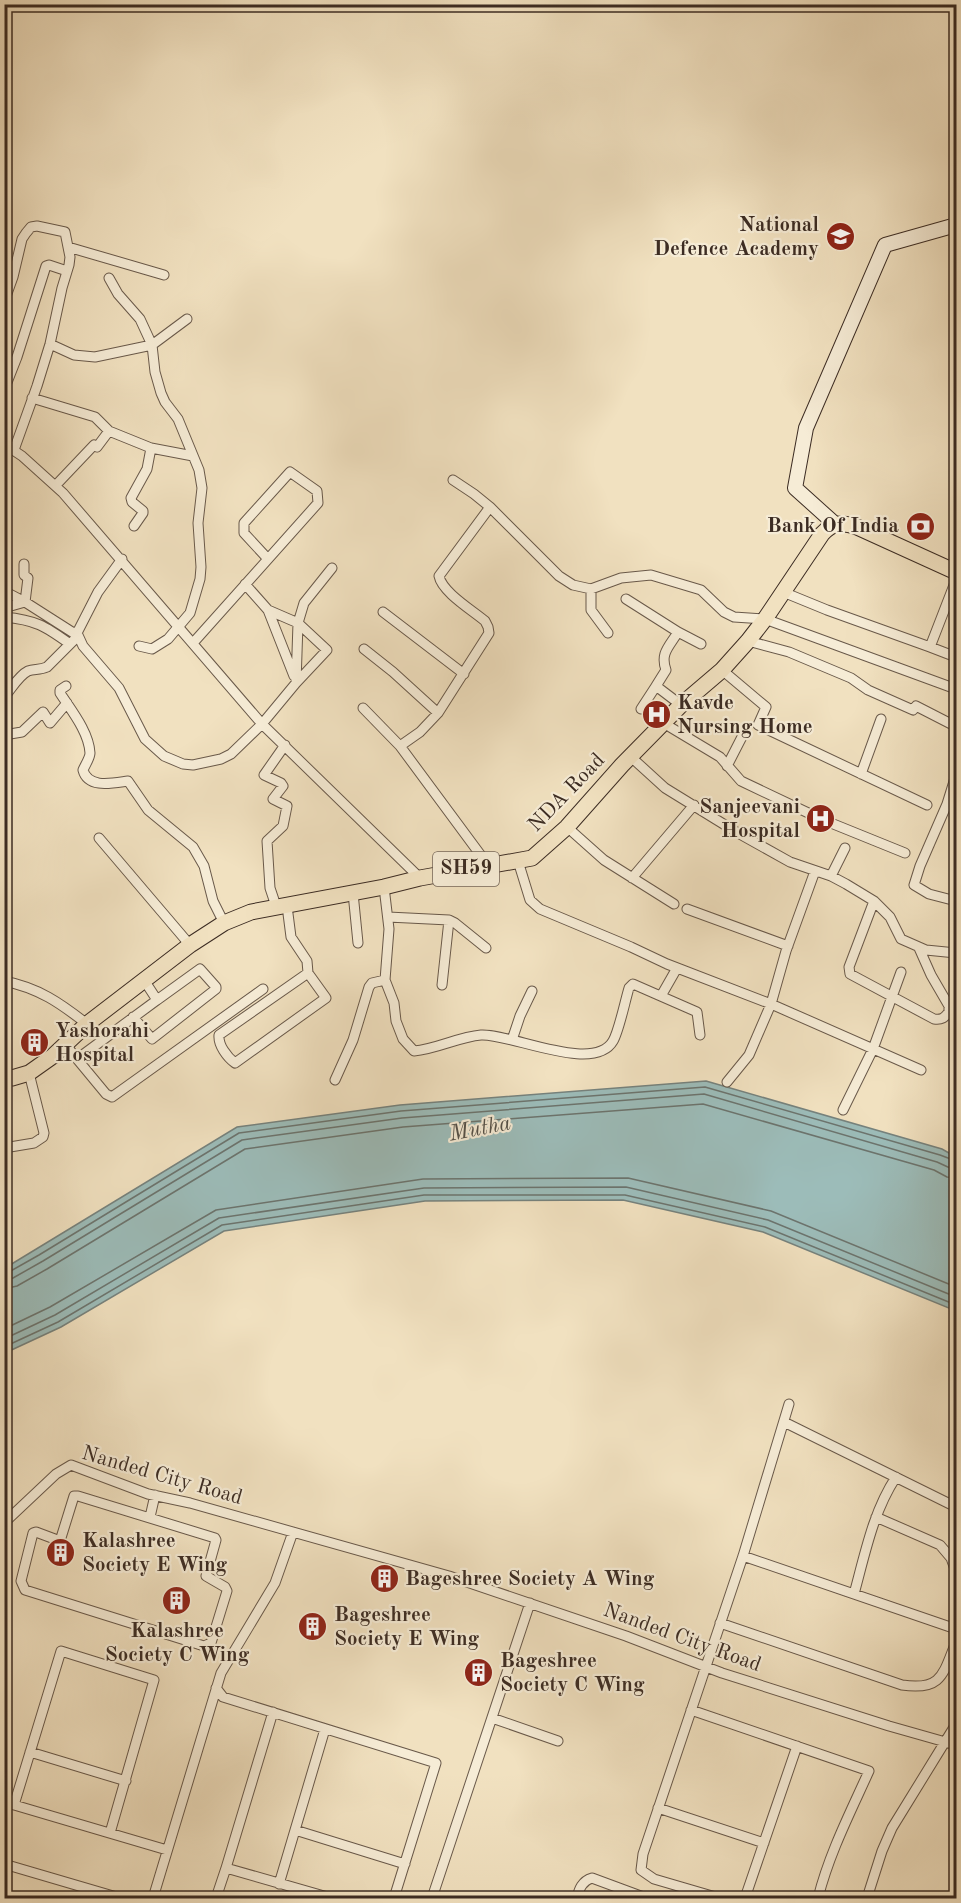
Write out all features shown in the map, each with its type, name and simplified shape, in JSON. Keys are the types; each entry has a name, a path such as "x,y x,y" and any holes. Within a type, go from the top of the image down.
{"main road":[{"path":"835,524 846,523 857,527 957,572"},
{"name":"NDA Road","path":"4,1077 12,1078 29,1073 144,980 190,945 224,923 251,912 282,908 420,878 532,858 567,827 681,705 722,670 765,619 822,534 835,524"}],"street":[{"path":"835,524 795,488 806,428 885,245 957,225"},
{"path":"4,302 22,239 31,227 37,226 65,232 70,257 50,344 14,450"},
{"path":"68,247 164,275"},
{"path":"4,390 46,266 67,271"},
{"path":"109,278 118,294 140,319 152,345 155,372 161,393 178,419 199,470 202,488 198,523 200,579 190,613 168,639 152,650 139,646"},
{"path":"50,344 74,355 95,357 152,345 187,319"},
{"path":"32,398 94,417 109,431 151,448 193,456"},
{"path":"56,485 94,445 97,447 109,431"},
{"path":"4,444 56,485 262,724 420,878"},
{"path":"134,526 143,511 132,502 131,498 147,469 151,448"},
{"path":"193,643 245,584 268,559 318,503 317,491 290,472 244,523 244,533 268,559"},
{"path":"453,480 490,507 559,576 573,585 591,589 621,578 651,574 701,590 724,612 734,617 765,619 957,689"},
{"path":"400,746 420,732 438,713 489,633 485,621 448,591 440,582 439,576 490,507"},
{"path":"4,698 24,674 30,670 47,667 70,644 98,592 122,559"},
{"path":"24,564 24,574 28,578 25,602"},
{"path":"296,683 298,623 304,603 332,568"},
{"path":"930,647 957,580"},
{"path":"245,584 268,610 296,683"},
{"path":"591,589 591,610 608,633"},
{"path":"4,591 77,634 83,645 119,688 141,733 164,756 183,764 193,765 221,759 231,754 262,724 327,650 298,623 268,610"},
{"path":"783,592 826,610 957,657"},
{"path":"626,599 678,633 701,644"},
{"path":"4,608 25,602"},
{"path":"383,612 464,674"},
{"path":"4,616 38,623 70,644"},
{"path":"640,709 666,670 663,656 678,633"},
{"path":"748,641 789,652 851,678 868,690 913,710 916,706 955,726"},
{"path":"364,649 438,713"},
{"path":"722,670 766,707 758,725 927,805"},
{"path":"66,686 60,690 60,693 85,734 90,751 83,770 85,777 89,781 103,784 128,782 148,810 193,847 204,866 213,901 224,923"},
{"path":"656,686 681,705"},
{"path":"4,735 22,732 43,712 50,723 67,703"},
{"path":"363,708 400,746 488,865"},
{"path":"861,774 881,719"},
{"path":"665,724 720,757 741,781 821,819 905,853"},
{"path":"727,766 745,731"},
{"path":"285,745 264,775 281,783 283,786 273,799 287,806 283,826 267,841 270,888 282,908 291,938 307,961 308,973 326,998 235,1063 220,1043 219,1035 308,973"},
{"path":"631,757 665,788 694,806 790,862 831,876 874,901 890,917 901,939 919,948 957,953"},
{"path":"957,775 952,806 920,866 914,885 929,894 957,901"},
{"path":"632,878 694,806"},
{"path":"567,827 604,860 674,904"},
{"path":"99,838 190,945"},
{"path":"831,876 846,848"},
{"path":"518,861 530,900 535,905 677,968 771,1004 921,1070"},
{"path":"726,1082 749,1055 771,1004 788,946 815,871"},
{"path":"384,887 388,917 385,980 394,1003 396,1021 402,1039 414,1051 481,1035 512,1040 561,1053 586,1054 601,1051 613,1041 630,985 633,984 697,1012 700,1035"},
{"path":"353,893 358,943"},
{"path":"874,901 849,967 850,974 934,1019 957,1020"},
{"path":"687,909 788,946"},
{"path":"388,917 449,920 486,948"},
{"path":"442,985 449,920"},
{"path":"919,948 949,1006 949,1012 944,1018"},
{"path":"661,996 677,968"},
{"path":"77,1059 133,1017 157,999 200,969 216,987 152,1039 133,1017"},
{"path":"843,1110 873,1049 901,972"},
{"path":"144,980 157,999"},
{"path":"335,1080 353,1040 369,987 372,983 385,980"},
{"path":"4,981 35,989 57,1001 87,1024"},
{"path":"65,1044 106,1094 112,1097 263,989"},
{"path":"512,1040 532,991"},
{"path":"4,1148 34,1143 43,1137 44,1133 29,1073"},
{"path":"719,1899 654,1879 641,1870 643,1854 743,1556 789,1404"},
{"path":"784,1422 957,1507"},
{"name":"Nanded City Road","path":"4,1522 56,1474 71,1465 152,1495 449,1576 626,1636 705,1667 834,1709 957,1745"},
{"path":"854,1594 876,1517 896,1477"},
{"path":"146,1515 152,1495"},
{"path":"75,1496 146,1515 216,1539 206,1576 225,1587 226,1591 213,1640 208,1646 50,1599 25,1590 21,1585 33,1533 36,1532 60,1541 75,1496"},
{"path":"876,1517 940,1545 951,1558 957,1572"},
{"path":"153,1899 221,1672 275,1583 293,1532"},
{"path":"743,1556 957,1629"},
{"path":"432,1899 530,1603"},
{"path":"720,1623 902,1685 919,1688 930,1686 939,1678 957,1642"},
{"path":"111,1833 154,1680 61,1651 30,1752 9,1803 167,1850"},
{"path":"216,1688 223,1696 436,1763 394,1899"},
{"path":"691,1710 869,1772 845,1822 822,1881 818,1899"},
{"path":"216,1899 273,1712"},
{"path":"492,1718 558,1741"},
{"path":"867,1899 892,1827 957,1724"},
{"path":"279,1884 325,1729"},
{"path":"745,1899 797,1746"},
{"path":"30,1752 126,1780"},
{"path":"658,1808 764,1843"},
{"path":"295,1830 405,1864"},
{"path":"4,1863 120,1899"},
{"path":"226,1868 331,1899"},
{"path":"577,1899 581,1885 587,1879 592,1878 646,1899"}],"water":[{"name":"Mutha","path":"706,1081 942,1149 956,1157 956,1311 763,1232 623,1200 425,1201 224,1231 61,1327 5,1353 5,1268 237,1127 400,1105"}],"place":[{"name":"National Defence Academy","path":"840,237"},
{"name":"Bank Of India","path":"920,526"},
{"name":"Kavde Nursing Home","path":"656,715"},
{"name":"Sanjeevani Hospital","path":"821,819"},
{"name":"Yashorahi Hospital","path":"34,1043"},
{"name":"Kalashree Society E Wing","path":"61,1553"},
{"name":"Bageshree Society A Wing","path":"384,1579"},
{"name":"Kalashree Society C Wing","path":"177,1600"},
{"name":"Bageshree Society E Wing","path":"313,1627"},
{"name":"Bageshree Society C Wing","path":"479,1673"}]}
